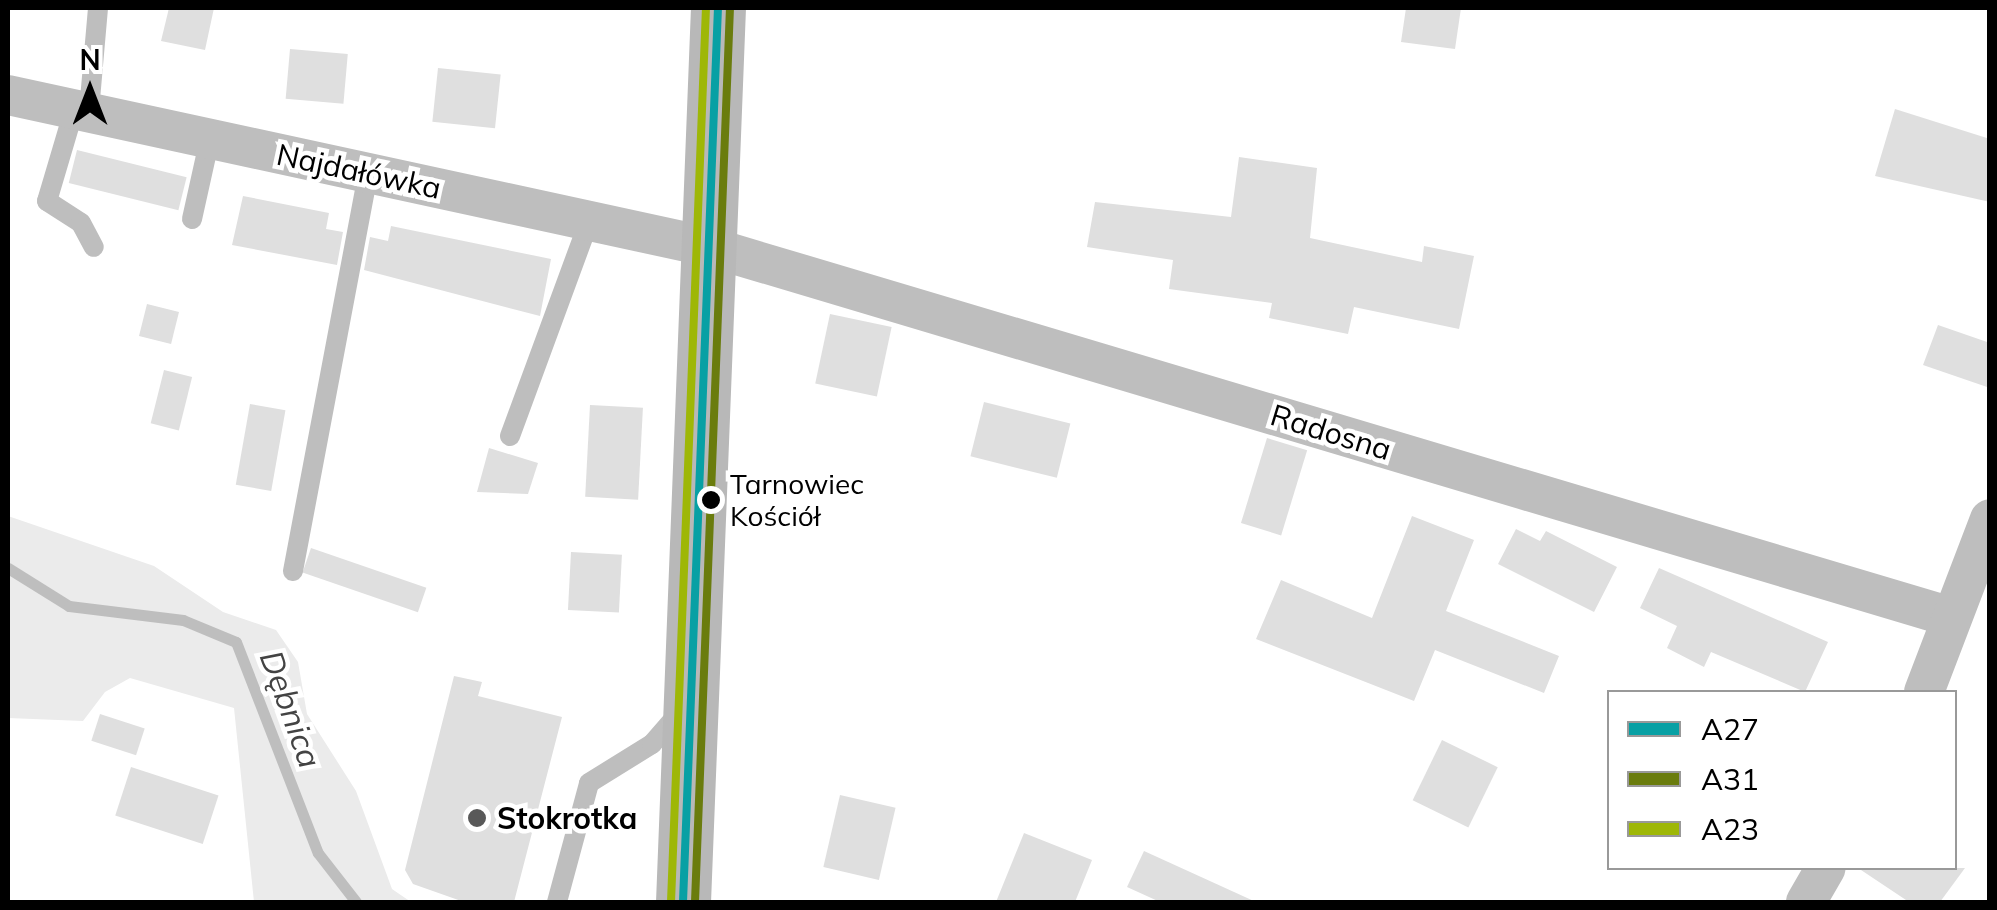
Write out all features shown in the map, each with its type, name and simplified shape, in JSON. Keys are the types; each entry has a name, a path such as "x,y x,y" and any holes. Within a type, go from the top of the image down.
{"main road":[{"path":"683,902 718,8"}],"street":[{"name":"Najdałówka","path":"8,94 710,247"},
{"name":"Radosna","path":"710,247 1951,617"},
{"path":"1925,690 1990,519"},
{"path":"1806,902 1825,870"}],"lane":[{"path":"94,247 81,223 47,201 81,111 98,8"},
{"path":"192,219 210,138"},
{"path":"294,571 368,173"},
{"path":"510,436 589,221"},
{"path":"558,902 589,782 616,758 652,744 692,698"}],"shaded area":[{"path":"8,516 154,566 223,612 276,630 298,662 307,714 356,791 392,889 411,902 254,902 234,708 130,678 105,692 83,721 8,718"}],"building":[{"path":"169,8 214,8 205,50 161,41"},
{"path":"1406,8 1461,8 1455,49 1401,42"},
{"path":"290,49 348,54 343,104 286,99"},
{"path":"438,68 501,75 495,128 432,122"},
{"path":"1895,109 1990,139 1990,202 1875,176"},
{"path":"77,150 187,177 178,210 69,183"},
{"path":"1239,157 1317,168 1310,238 1422,262 1424,246 1474,256 1459,329 1354,307 1348,334 1269,318 1272,303 1169,289 1173,260 1087,247 1095,202 1231,217"},
{"path":"243,196 329,213 326,229 343,232 337,265 232,245"},
{"path":"391,226 551,259 540,316 364,270 370,237 388,241"},
{"path":"147,304 179,312 171,344 139,336"},
{"path":"830,314 892,327 877,397 815,383"},
{"path":"1938,325 1990,343 1990,388 1923,365"},
{"path":"164,370 192,377 179,430 151,423"},
{"path":"984,402 1070,424 1057,478 970,456"},
{"path":"250,404 285,410 271,491 236,485"},
{"path":"590,405 643,408 638,500 585,497"},
{"path":"1267,438 1307,450 1281,535 1241,523"},
{"path":"489,448 538,463 528,494 477,492"},
{"path":"1412,516 1474,540 1446,611 1559,656 1544,693 1435,650 1414,701 1256,639 1281,580 1372,618"},
{"path":"1516,529 1540,541 1546,531 1617,567 1594,612 1498,564"},
{"path":"311,548 426,588 418,612 303,573"},
{"path":"571,552 622,555 619,613 568,610"},
{"path":"1659,568 1828,642 1806,690 1800,690 1711,652 1704,667 1667,648 1677,626 1640,608"},
{"name":"Stokrotka","path":"454,676 482,682 478,696 562,717 514,902 464,902 413,884 405,870"},
{"path":"100,714 145,729 136,755 91,741"},
{"path":"1442,740 1498,767 1468,827 1413,800"},
{"path":"131,767 218,795 203,844 115,816"},
{"path":"840,795 896,808 879,880 823,867"},
{"path":"1024,833 1092,860 1075,902 996,902"},
{"path":"1144,851 1256,902 1160,902 1127,887"},
{"path":"1965,868 1940,902 1909,902 1861,870"}],"waterway":[{"name":"Dębnica","path":"8,568 69,606 183,620 236,642 318,853 356,902"}],"transit line":[{"name":"A23","path":"671,902 706,8"},
{"name":"A27","path":"683,902 718,8"},
{"name":"A31","path":"695,902 730,8"}],"place":[{"name":"Tarnowiec Kościół","path":"711,500"},
{"name":"Stokrotka","path":"477,818"}]}
